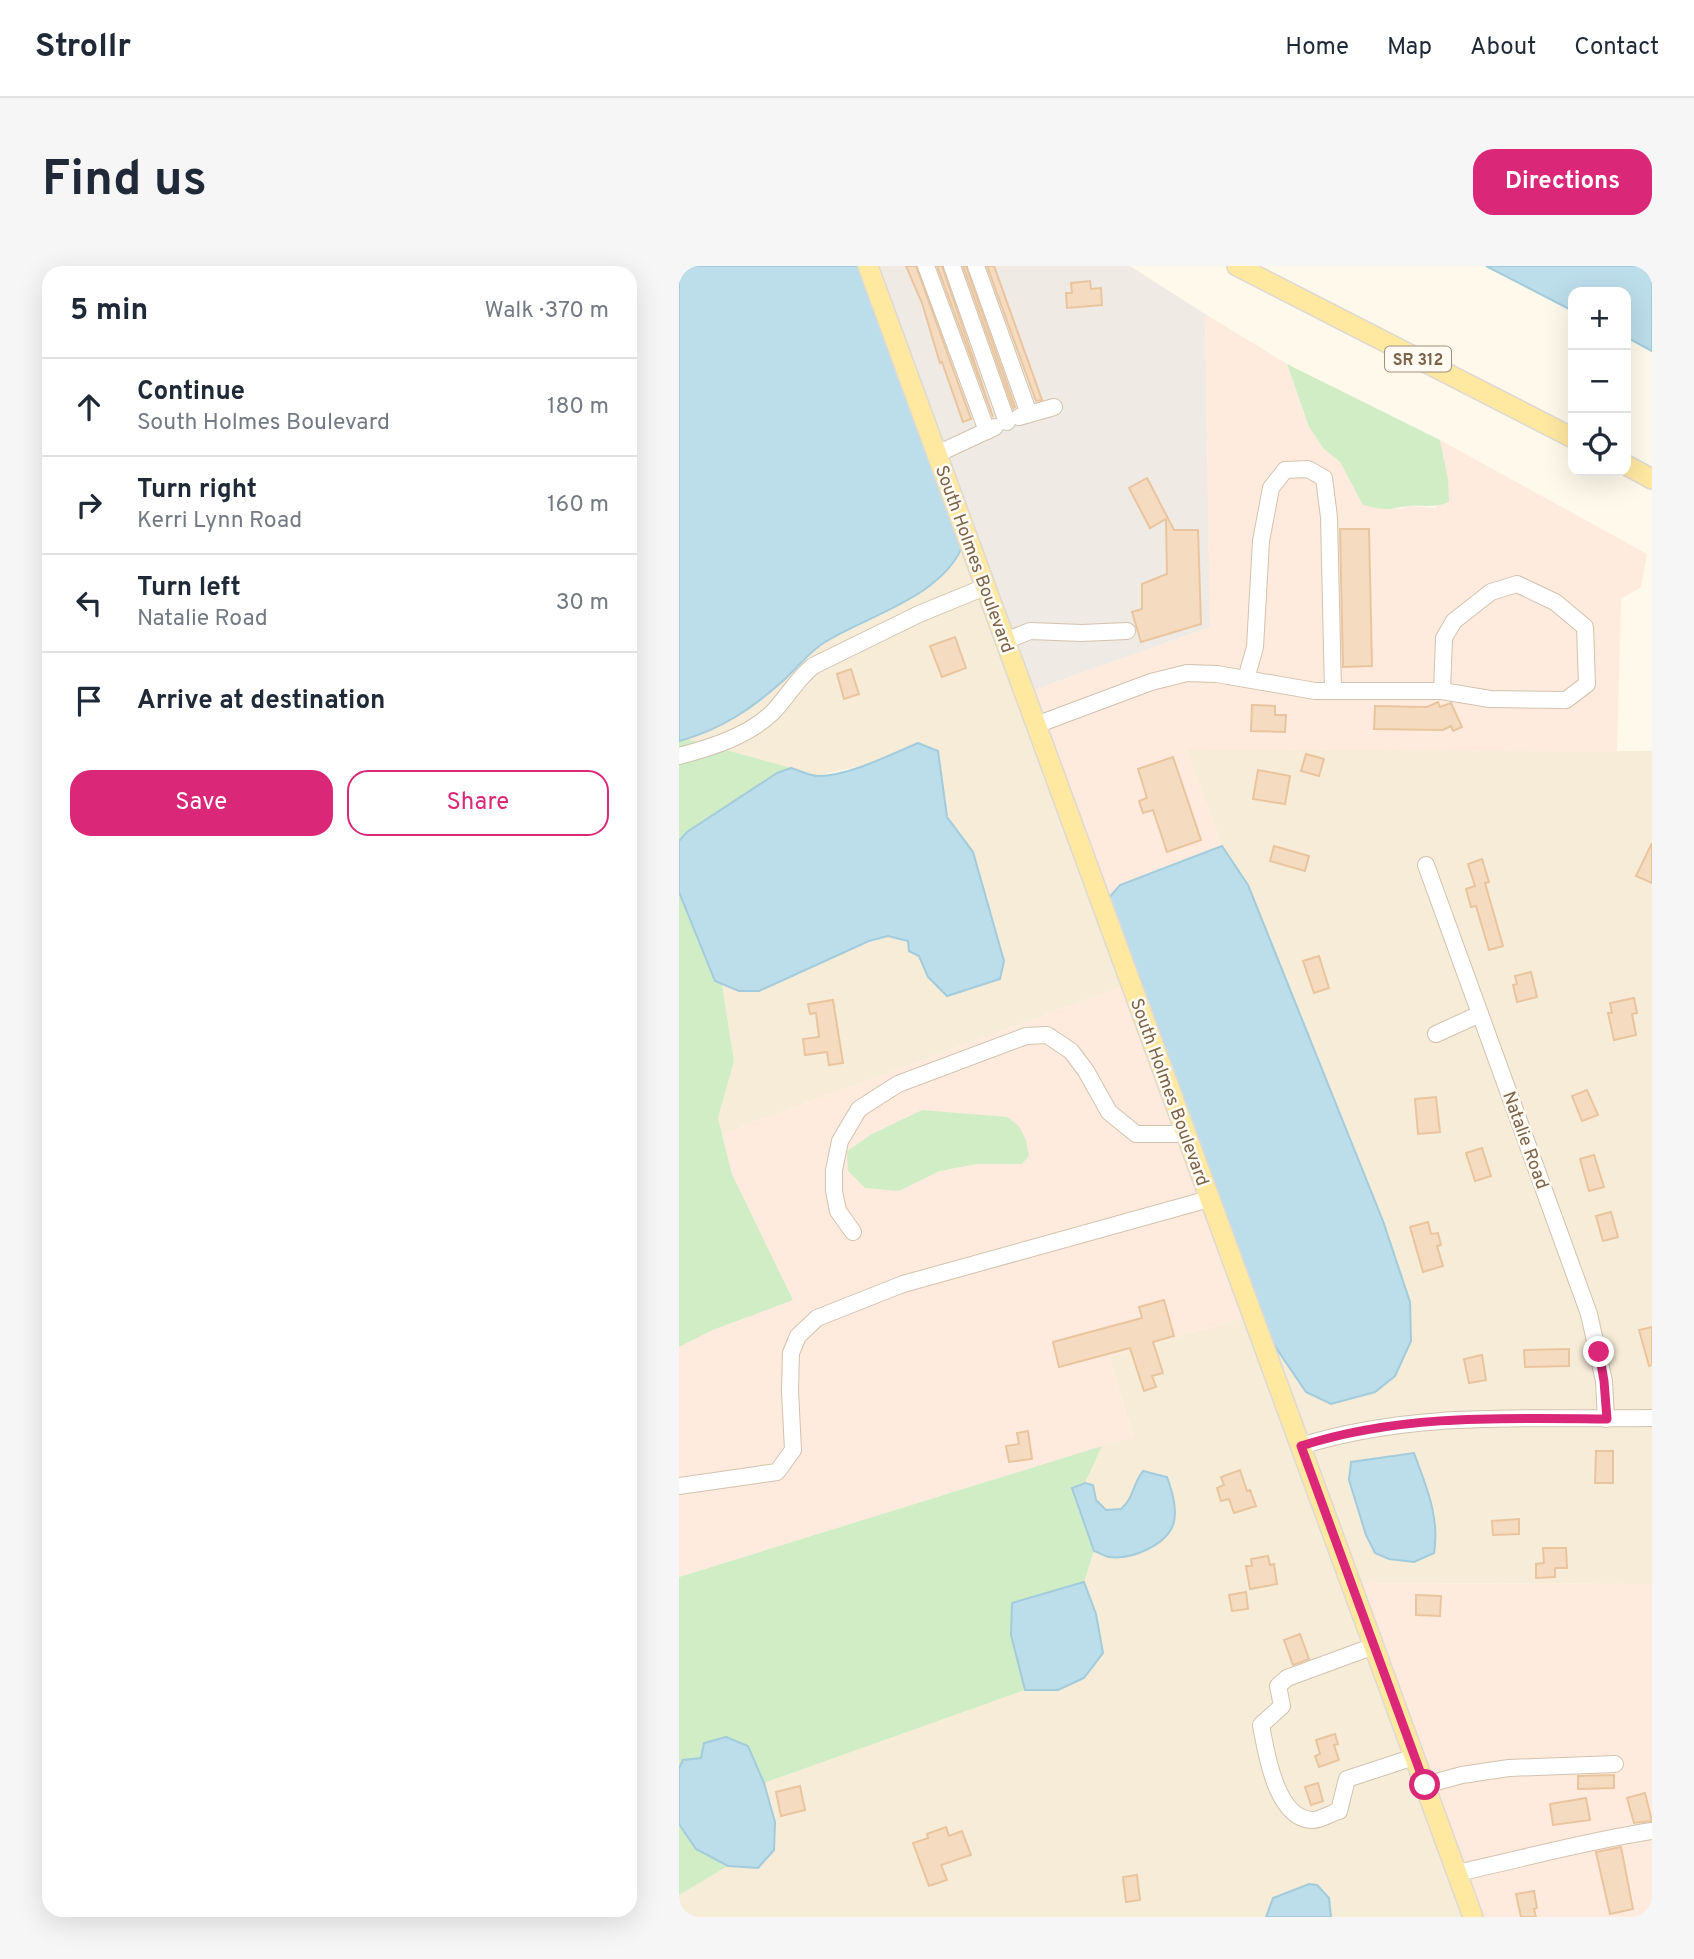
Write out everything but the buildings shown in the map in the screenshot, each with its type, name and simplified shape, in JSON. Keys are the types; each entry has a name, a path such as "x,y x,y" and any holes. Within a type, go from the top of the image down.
{"main road":[{"name":"South Holmes Boulevard","path":"868,266 1473,1917"},
{"name":"SR 312","path":"1237,266 1265,273 1568,435"},
{"path":"1631,468 1652,479"}],"street":[{"path":"926,266 987,431"},
{"path":"952,266 1007,422"},
{"path":"976,266 1029,414"},
{"path":"937,454 1007,422 1054,407"},
{"path":"1246,679 1255,647 1261,541 1271,488 1285,470 1308,468 1324,478 1329,517 1333,691"},
{"path":"1036,724 1172,675 1200,672 1315,691 1442,691 1490,699 1566,700 1587,684 1585,626 1555,602 1517,584 1491,592 1454,621 1444,638 1442,691"},
{"path":"679,756 730,739 760,723 775,710 803,674 813,666 919,614 985,587"},
{"path":"1005,641 1030,631 1127,631"},
{"name":"Natalie Road","path":"1426,865 1589,1314 1604,1381 1607,1419"},
{"path":"1436,1034 1480,1014"},
{"path":"853,1232 838,1211 834,1170 840,1141 859,1109 898,1084 1026,1036 1047,1035 1071,1051 1086,1071 1109,1112 1136,1135 1185,1134"},
{"path":"679,1486 777,1472 793,1450 791,1353 798,1336 817,1318 904,1284 1209,1199"},
{"path":"1301,1446 1336,1434 1442,1420 1652,1418"},
{"path":"1374,1646 1287,1678 1277,1686 1282,1706 1261,1725 1272,1775 1284,1802 1299,1816 1314,1821 1339,1811 1347,1779 1414,1757"},
{"path":"1425,1785 1462,1775 1509,1768 1615,1763"},
{"path":"1457,1873 1540,1856 1581,1844 1652,1831"}],"shaded area":[{"path":"875,266 1130,266 1205,314 1210,627 1030,691"},
{"path":"1205,314 1287,364 1309,427 1324,449 1340,462 1364,505 1401,509 1409,506 1436,508 1448,479 1440,440 1647,554 1641,587 1621,599 1617,752 1186,749 1222,846 1120,885 1107,900 1030,691 1210,627"},
{"path":"963,545 1124,986 722,1134 718,1118 734,1060 722,984 739,991 888,936 908,941 919,956 928,977 947,996 999,979 973,852 947,817 938,751 918,743 864,765 816,776 687,739 721,726 785,679 823,643 881,615"},
{"path":"1186,749 1652,751 1652,1584 1358,1583 1266,1333 1306,1392 1331,1404 1375,1392 1410,1302 1383,1221 1350,1136 1248,885 1222,846","holes":["1414,1453 1357,1500 1349,1480 1351,1463"]},
{"path":"1124,986 1246,1317 1109,1357 1133,1437 679,1577 679,1347 713,1330 793,1300 732,1174 722,1134","holes":["922,1110 953,1113 1022,1164 977,1164 940,1171 899,1191 847,1151 872,1134"]},
{"path":"1246,1317 1466,1917 1331,1917 1328,1898 1296,1888 1273,1898 1266,1917 679,1917 679,1895 728,1866 758,1868 775,1822 764,1783 1025,1690 1058,1690 1096,1614 1084,1582 1094,1551 1111,1557 1144,1551 1134,1483 1131,1500 1121,1509 1106,1510 1096,1500 1093,1485 1085,1483 1102,1446 1133,1436 1109,1357"},
{"path":"1358,1583 1652,1584 1652,1917 1480,1917"}],"green space":[{"path":"1287,364 1440,440 1448,479 1449,502 1434,506 1386,509 1363,505 1340,462 1324,449 1309,427"},
{"path":"687,739 791,768 777,773 687,832 679,841 679,741"},
{"path":"679,892 714,980 722,984 734,1061 718,1118 732,1174 793,1300 713,1330 679,1347"},
{"path":"922,1110 1007,1117 1019,1126 1026,1140 1029,1156 1022,1164 977,1164 940,1171 899,1191 865,1188 848,1171 847,1151 872,1134"},
{"path":"1102,1446 1085,1483 1072,1488 1094,1551 1084,1582 1012,1603 1011,1635 1025,1690 764,1783 748,1746 701,1759 683,1760 679,1768 679,1577"},
{"path":"679,1824 696,1849 728,1866 679,1895"}],"water":[{"path":"679,266 861,266 963,545 953,563 922,591 820,646 773,690 736,717 709,731 679,741"},
{"path":"1486,266 1652,266 1652,351 1631,340 1631,287 1568,287 1568,308"},
{"path":"918,743 938,751 947,817 973,852 1004,961 1000,979 947,996 928,977 919,956 909,951 908,941 888,936 869,941 759,991 739,991 715,981 679,892 679,841 687,832 777,773 791,768 815,776 842,773"},
{"path":"1222,846 1248,885 1383,1221 1410,1302 1411,1341 1395,1376 1375,1392 1331,1404 1306,1392 1266,1333 1107,900 1120,885"},
{"path":"1414,1453 1431,1502 1435,1540 1434,1553 1414,1562 1389,1559 1375,1553 1366,1535 1349,1480 1351,1462"},
{"path":"1143,1471 1167,1477 1175,1511 1170,1530 1157,1544 1128,1556 1109,1557 1094,1551 1072,1488 1085,1483 1093,1485 1096,1500 1106,1510 1121,1509 1129,1500"},
{"path":"1084,1582 1096,1614 1103,1653 1084,1678 1058,1690 1025,1690 1011,1635 1012,1603"},
{"path":"726,1737 748,1746 764,1783 775,1822 774,1850 758,1868 728,1866 696,1849 679,1824 679,1768 683,1760 701,1758 704,1743"},
{"path":"1309,1884 1317,1885 1329,1898 1331,1917 1266,1917 1273,1898"}],"route":[{"path":"1425,1785 1301,1446 1336,1434 1442,1420 1607,1419 1599,1352"}]}
